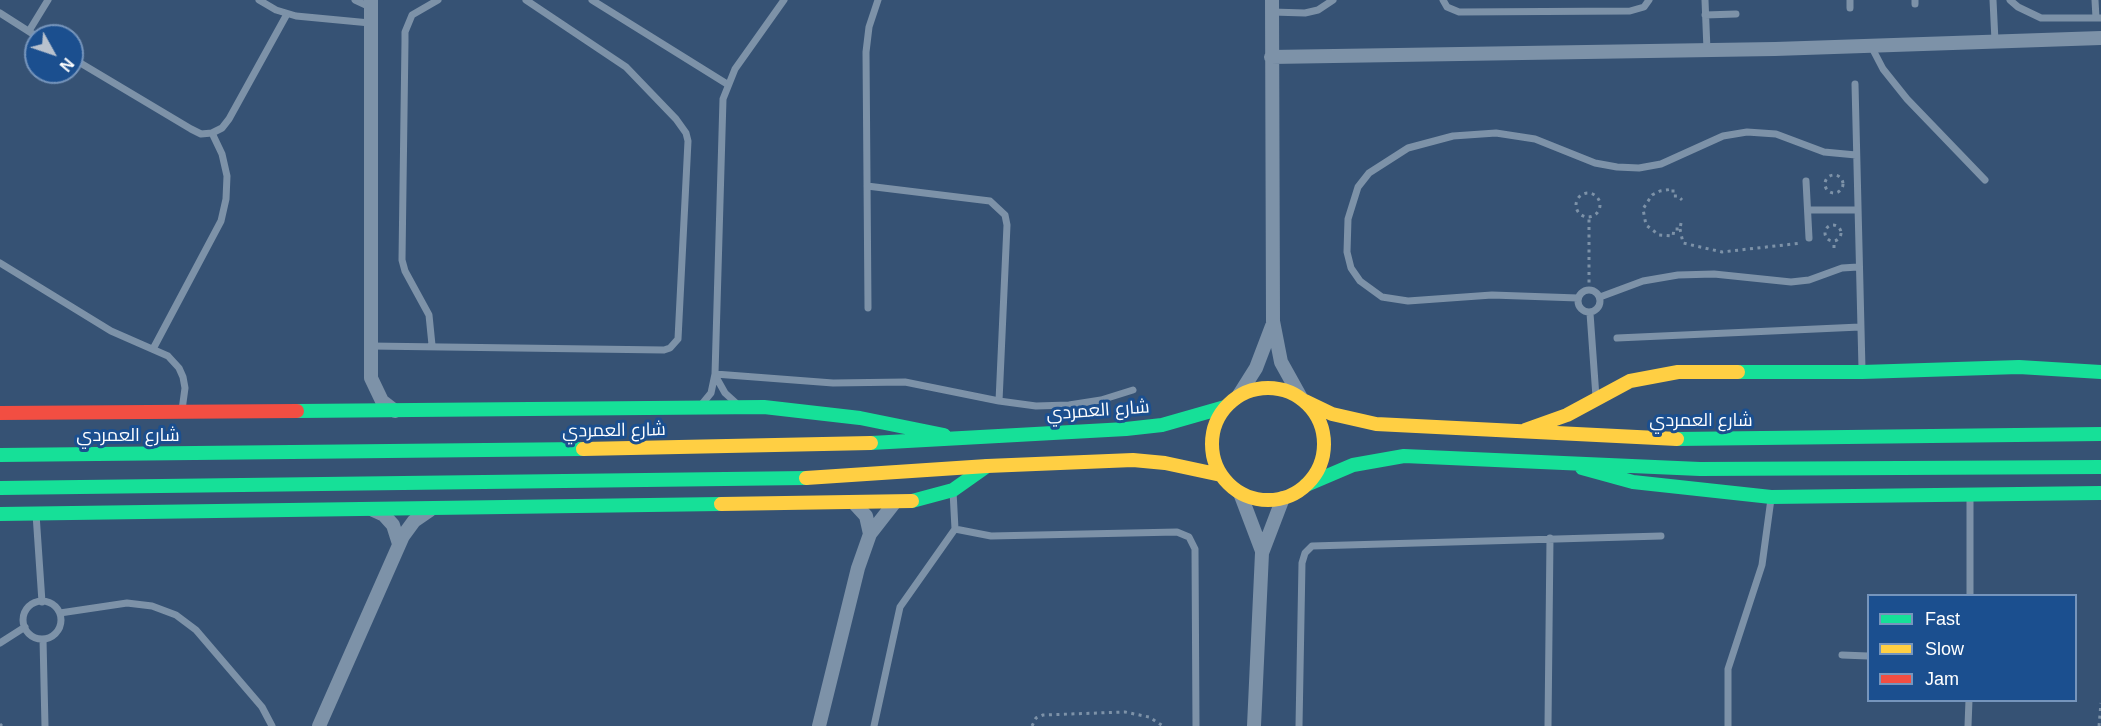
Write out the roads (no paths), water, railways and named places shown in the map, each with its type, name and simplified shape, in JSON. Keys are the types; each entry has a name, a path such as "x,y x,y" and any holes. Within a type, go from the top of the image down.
{"main road":[{"path":"1519,431 1567,415 1596,398 1638,379 1678,372 1862,372 2019,367 2101,372"},
{"path":"1306,485 1319,466 1324,443 1319,420 1303,400 1282,389 1270,387 1259,388 1239,396 1225,407 1212,435 1212,456 1221,475 1240,493 1261,500 1283,498 1306,485 1353,465 1395,457 1574,465 1783,470 2101,467"},
{"name":"شارع العمردي","path":"1303,400 1332,414 1376,424 1720,440 2101,434"},
{"path":"0,414 353,412 741,406 809,410 961,439"},
{"name":"شارع العمردي","path":"0,455 778,447 961,439 1162,425 1225,407"},
{"path":"0,488 782,480 987,466 1133,460 1165,463 1221,475"},
{"path":"1574,465 1633,482 1771,497 2101,493"},
{"path":"0,514 895,502 923,500 953,490 987,466"}],"street":[{"path":"370,3 371,378 377,394 395,411"},
{"path":"1272,6 1273,321 1281,362 1303,400"},
{"path":"1271,57 1707,50 2101,38"},
{"path":"1239,396 1263,353 1273,321"},
{"path":"353,412 364,396 371,378"},
{"path":"1240,493 1251,516 1262,554"},
{"path":"1254,726 1262,554 1283,498"},
{"path":"819,726 848,603 870,534 895,502"},
{"path":"854,503 866,516 870,534"},
{"path":"371,509 389,520 396,531 399,544"},
{"path":"319,726 399,544 414,521 430,510"}],"lane":[{"path":"33,24 48,0"},
{"path":"259,0 287,14 370,23"},
{"path":"355,0 370,3"},
{"path":"432,345 429,315 405,271 402,260 404,64 407,23 419,9 438,0"},
{"path":"370,346 432,345 664,350 670,348 678,339 688,141 686,133 676,119 626,67 526,0"},
{"path":"592,0 727,84"},
{"path":"697,407 711,393 715,374 720,115 727,84 784,0"},
{"path":"868,308 866,52 869,27 878,0"},
{"path":"1272,6 1305,13 1318,10 1333,0"},
{"path":"1443,0 1448,7 1459,12 1637,11 1649,0"},
{"path":"1705,0 1707,50"},
{"path":"1993,0 1995,41"},
{"path":"2010,0 2018,7 2041,18 2098,18 2095,0"},
{"path":"0,13 24,28"},
{"path":"84,65 191,129 201,134 212,133 222,128 229,119 287,14"},
{"path":"1705,15 1736,14"},
{"path":"1870,44 1883,69 1907,99 1985,180"},
{"path":"1855,84 1856,210 1862,372"},
{"path":"1578,298 1492,296 1408,301 1382,297 1360,281 1351,268 1347,252 1348,219 1359,187 1370,173 1408,148 1453,136 1496,133 1535,139 1595,163 1617,167 1640,168 1661,164 1723,136 1747,132 1776,134 1824,152 1856,155"},
{"path":"153,349 221,221 226,199 226,176 222,154 212,133"},
{"path":"1806,181 1809,238"},
{"path":"867,186 990,201 1005,215 1007,225 999,401"},
{"path":"1808,210 1856,210"},
{"path":"0,263 111,331 168,356 179,368 183,377 185,388 181,412"},
{"path":"1600,297 1643,281 1678,275 1714,274 1791,282 1809,280 1842,268 1858,267"},
{"path":"1589,290 1596,292 1600,297 1599,307 1590,313 1580,308 1578,298 1582,292 1589,290"},
{"path":"1590,313 1596,398"},
{"path":"1617,338 1860,327"},
{"path":"715,374 833,383 905,382 1036,406 1069,405 1101,400 1133,390"},
{"path":"715,374 725,393 741,406"},
{"path":"874,726 900,607 955,529 953,490"},
{"path":"1970,495 1970,594"},
{"path":"1728,726 1728,669 1762,565 1771,497"},
{"path":"36,513 42,602"},
{"path":"955,529 991,536 1177,532 1189,537 1195,549 1196,726"},
{"path":"1299,726 1302,563 1305,553 1312,546 1661,536"},
{"path":"1548,726 1550,538"},
{"path":"42,602 53,605 60,613 58,630 43,639 32,636 25,627 27,610 42,602"},
{"path":"60,613 127,603 152,606 176,615 196,630 262,707 272,726"},
{"path":"0,643 25,627"},
{"path":"43,639 45,726"},
{"path":"1842,655 1867,656"},
{"path":"1968,726 1969,702"}]}
